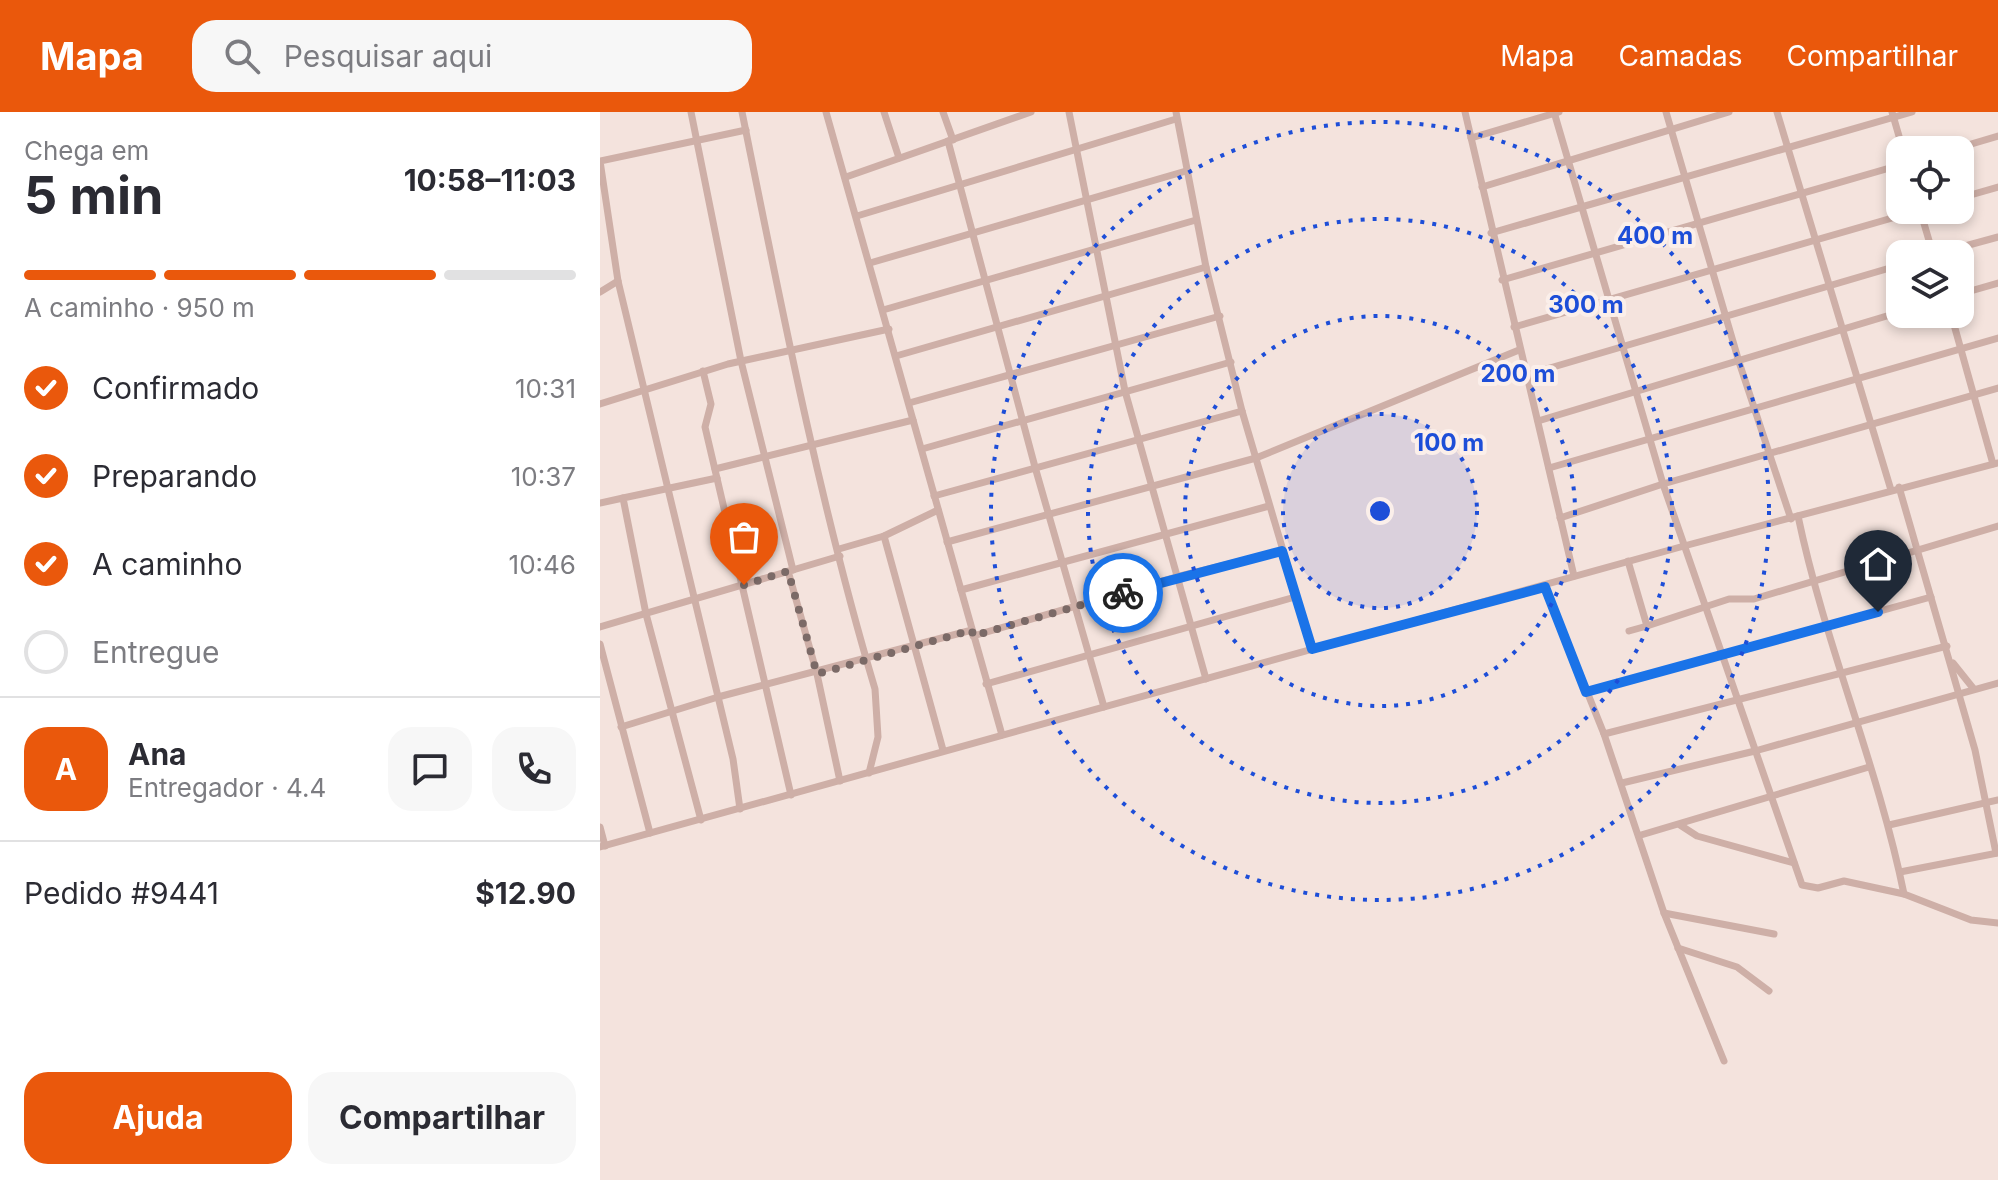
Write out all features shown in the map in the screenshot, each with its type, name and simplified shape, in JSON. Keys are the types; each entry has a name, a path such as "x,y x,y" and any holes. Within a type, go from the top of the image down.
{"street":[{"path":"691,112 741,361 840,781"},
{"path":"742,112 764,206 789,351 875,689 878,726 869,773"},
{"path":"826,112 1002,735"},
{"path":"884,112 899,158"},
{"path":"943,112 1035,467 1104,707"},
{"path":"846,177 1031,112"},
{"path":"1069,112 1125,391 1206,679"},
{"path":"1465,112 1502,280 1574,576"},
{"path":"1471,138 1556,112 1663,484 1771,799 1806,888 1844,881 1904,894 1971,920 1998,923"},
{"path":"1666,112 1739,362 1794,518 1824,627 1889,825 1904,894"},
{"path":"1482,187 1729,112"},
{"path":"1777,112 1871,425 1918,550 1952,661 1957,692 1989,802 1997,853 1900,872"},
{"path":"1491,233 1912,112"},
{"path":"1893,115 1899,136"},
{"path":"857,216 1077,150 1176,116 1206,267 1242,411 1312,649"},
{"path":"740,809 733,759 618,281 600,161 746,130"},
{"path":"1974,143 1998,136"},
{"path":"1502,280 1697,221 1886,169"},
{"path":"870,263 1186,171"},
{"path":"1974,194 1998,187"},
{"path":"883,310 1196,220"},
{"path":"1514,327 1886,220"},
{"path":"1974,243 1998,237"},
{"path":"896,356 1206,267"},
{"path":"1526,375 1886,269"},
{"path":"600,292 618,281"},
{"path":"1974,290 1998,283"},
{"path":"909,403 1220,316"},
{"path":"1538,421 1886,316"},
{"path":"600,827 602,846 1545,587 1628,561 1995,463 1955,328"},
{"path":"600,404 741,361 889,329"},
{"path":"1549,468 1998,338"},
{"path":"947,542 1256,458 1519,350"},
{"path":"922,449 1231,362"},
{"path":"703,371 711,404 705,424 791,795"},
{"path":"1560,518 1663,484 1998,388"},
{"path":"934,496 1242,411"},
{"path":"715,469 913,420"},
{"path":"600,503 717,478"},
{"path":"623,498 646,614 701,820"},
{"path":"961,590 1269,506"},
{"path":"600,627 791,571 884,536 938,510"},
{"path":"1629,631 1729,599 1754,599 1998,526"},
{"path":"884,536 943,750"},
{"path":"621,727 718,697 817,674 1282,551"},
{"path":"1628,561 1647,626"},
{"path":"1545,587 1641,835 1664,913 1724,1061"},
{"path":"986,684 1295,597"},
{"path":"1586,692 1931,597"},
{"path":"600,644 650,833"},
{"path":"1604,734 1947,646"},
{"path":"1952,661 1973,688"},
{"path":"1622,783 1755,751 1998,683"},
{"path":"1641,835 1771,799 1869,767"},
{"path":"1889,825 1998,800"},
{"path":"1680,825 1697,836 1794,863"},
{"path":"1664,913 1774,934"},
{"path":"1678,948 1737,967 1769,991"}],"way so far":[{"path":"744,585 788,571 817,674 972,630 973,636 1123,593"}],"route":[{"path":"1123,593 1282,551 1312,649 1545,587 1586,692 1878,612"}]}
